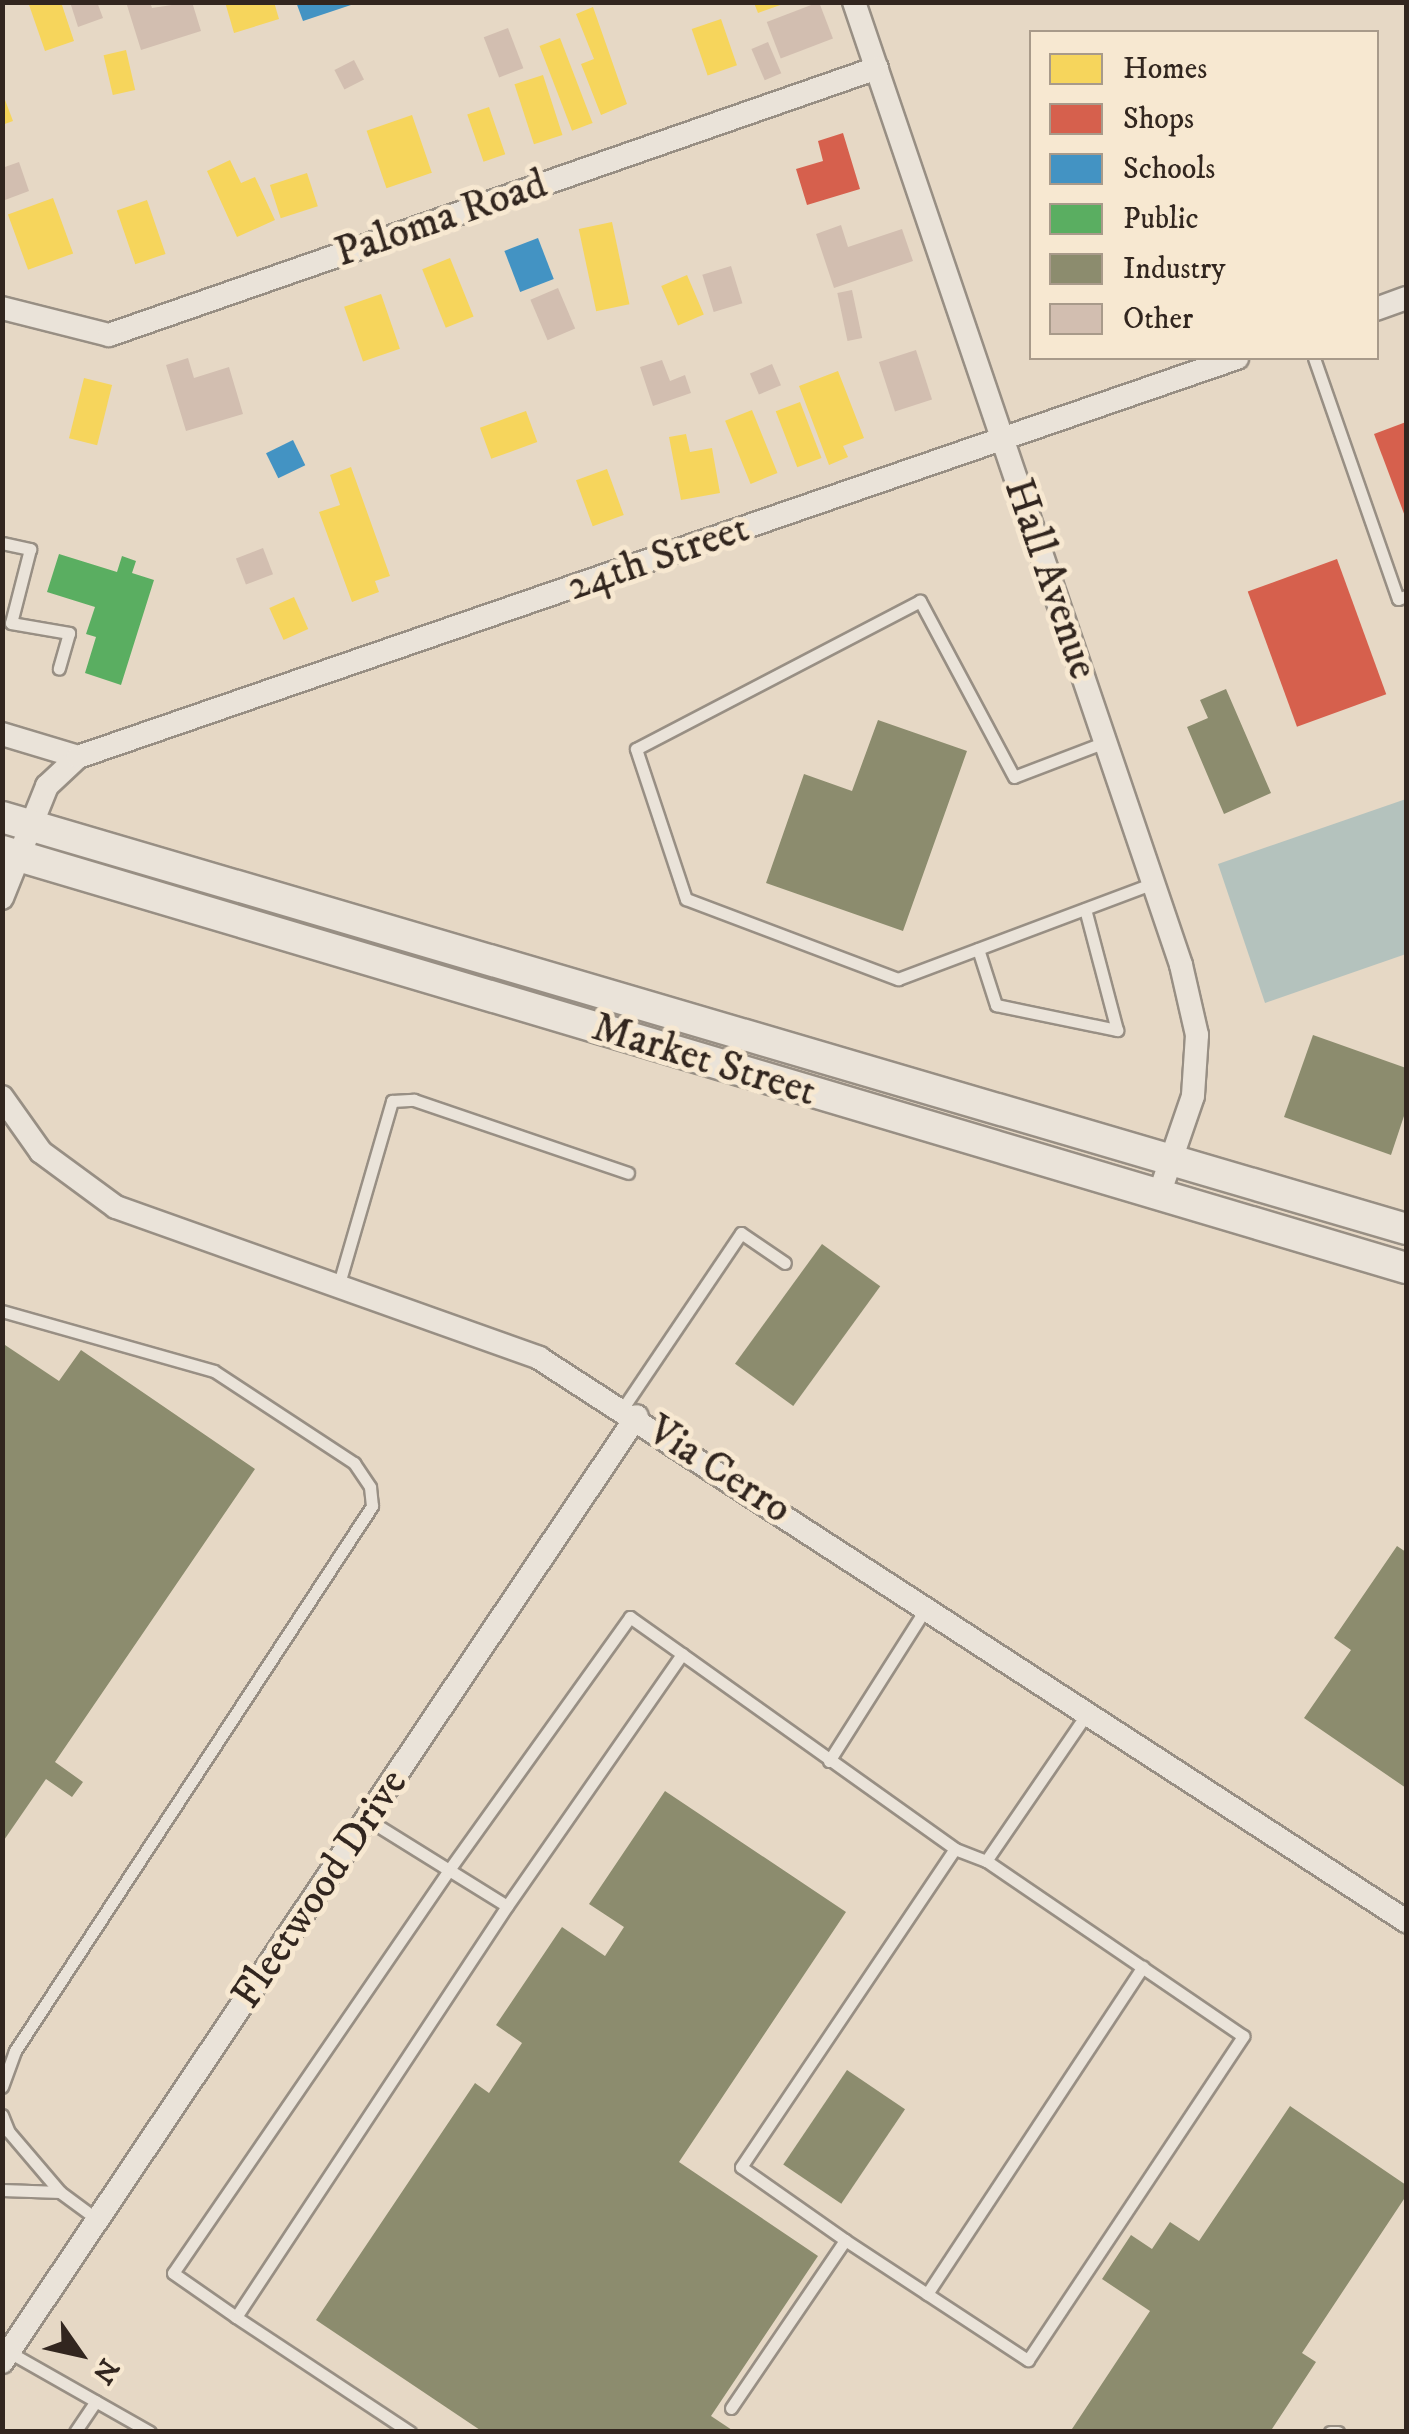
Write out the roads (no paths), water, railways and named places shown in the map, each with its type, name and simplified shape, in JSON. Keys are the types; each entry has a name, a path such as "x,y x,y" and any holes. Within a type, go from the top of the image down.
{"main road":[{"name":"Market Street","path":"15,820 1406,1229"},
{"name":"Market Street","path":"10,853 1406,1268"}],"street":[{"name":"Hall Avenue","path":"854,2 1154,883 1197,1035 1194,1096 1160,1195"},
{"name":"Paloma Road","path":"2,308 109,335 877,68"},
{"path":"1379,308 1406,298"},
{"name":"24th Street","path":"15,820 56,773 78,757 1230,360"},
{"path":"2,734 78,757"},
{"path":"2,898 15,820"},
{"name":"Via Cerro","path":"2,1098 41,1152 116,1207 539,1358 630,1412 1406,1921"},
{"name":"Fleetwood Drive","path":"6,2357 367,1819 630,1412"}],"lane":[{"path":"1315,360 1398,599 1406,596"},
{"path":"2,543 30,550 6,622 69,633 59,669"},
{"path":"1105,742 1014,776 920,601 636,749 686,899 898,979 1154,883"},
{"path":"978,949 996,1005 1117,1030 1085,909"},
{"path":"338,1286 392,1101 414,1100 628,1174"},
{"path":"630,1412 740,1232 786,1263"},
{"path":"2,1311 214,1371 354,1464 370,1487 372,1506 15,2052 2,2087"},
{"path":"829,1761 927,1607"},
{"path":"410,2432 173,2273 449,1870 630,1616 955,1849 986,1860 1243,2036 1028,2360 742,2167 955,1849"},
{"path":"236,2317 507,1906 682,1654"},
{"path":"986,1860 1088,1712"},
{"path":"367,1819 507,1906"},
{"path":"927,2294 1143,1968"},
{"path":"2,2114 9,2132 60,2192 98,2220"},
{"path":"2,2190 60,2192"},
{"path":"731,2408 845,2240"},
{"path":"6,2357 150,2432"},
{"path":"76,2432 96,2401"}]}
